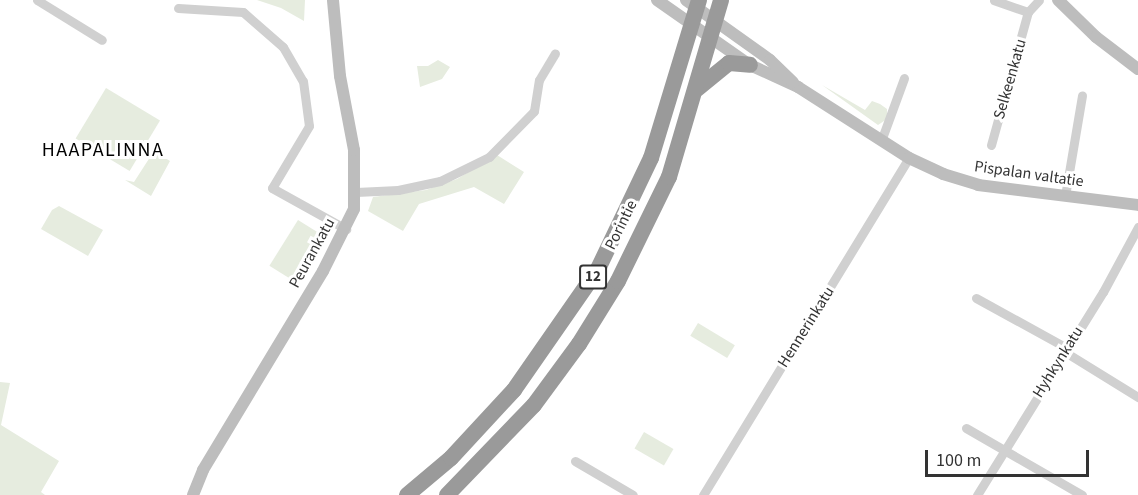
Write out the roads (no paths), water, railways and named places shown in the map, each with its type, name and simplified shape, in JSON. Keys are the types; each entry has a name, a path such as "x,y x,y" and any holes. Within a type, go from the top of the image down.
{"highway":[{"name":"Porintie","path":"447,495 534,405 598,315 650,217 682,136 721,0"},
{"name":"Porintie","path":"407,495 451,458 514,390 581,297 630,207 669,105 694,8"},
{"path":"696,90 729,63 750,65"}],"main road":[{"name":"Peurankatu","path":"193,495 203,470 346,229 356,192 333,0"},
{"name":"Pispalan valtatie","path":"657,0 694,8 712,29 750,65 798,87 909,158 963,182 1138,205"},
{"path":"1058,0 1096,37 1138,69"},
{"name":"Pispalan valtatie","path":"712,29 770,60 798,87"}],"street":[{"path":"37,0 102,40"},
{"path":"994,0 1028,12"},
{"name":"Selkeenkatu","path":"991,145 1028,12 1039,0"},
{"path":"177,8 243,12 283,47 303,81 309,126 272,188 346,229"},
{"path":"356,192 398,190 440,181 489,157 534,111 539,80 555,53"},
{"path":"881,141 904,78"},
{"path":"1065,196 1082,95"},
{"name":"Hennerinkatu","path":"703,495 909,158"},
{"name":"Hyhkynkatu","path":"977,495 1103,292 1138,227"},
{"path":"976,298 1066,350 1138,397"},
{"path":"966,428 1082,495"},
{"path":"575,461 633,495"}],"district":[{"name":"HAAPALINNA","path":"103,150"}]}
